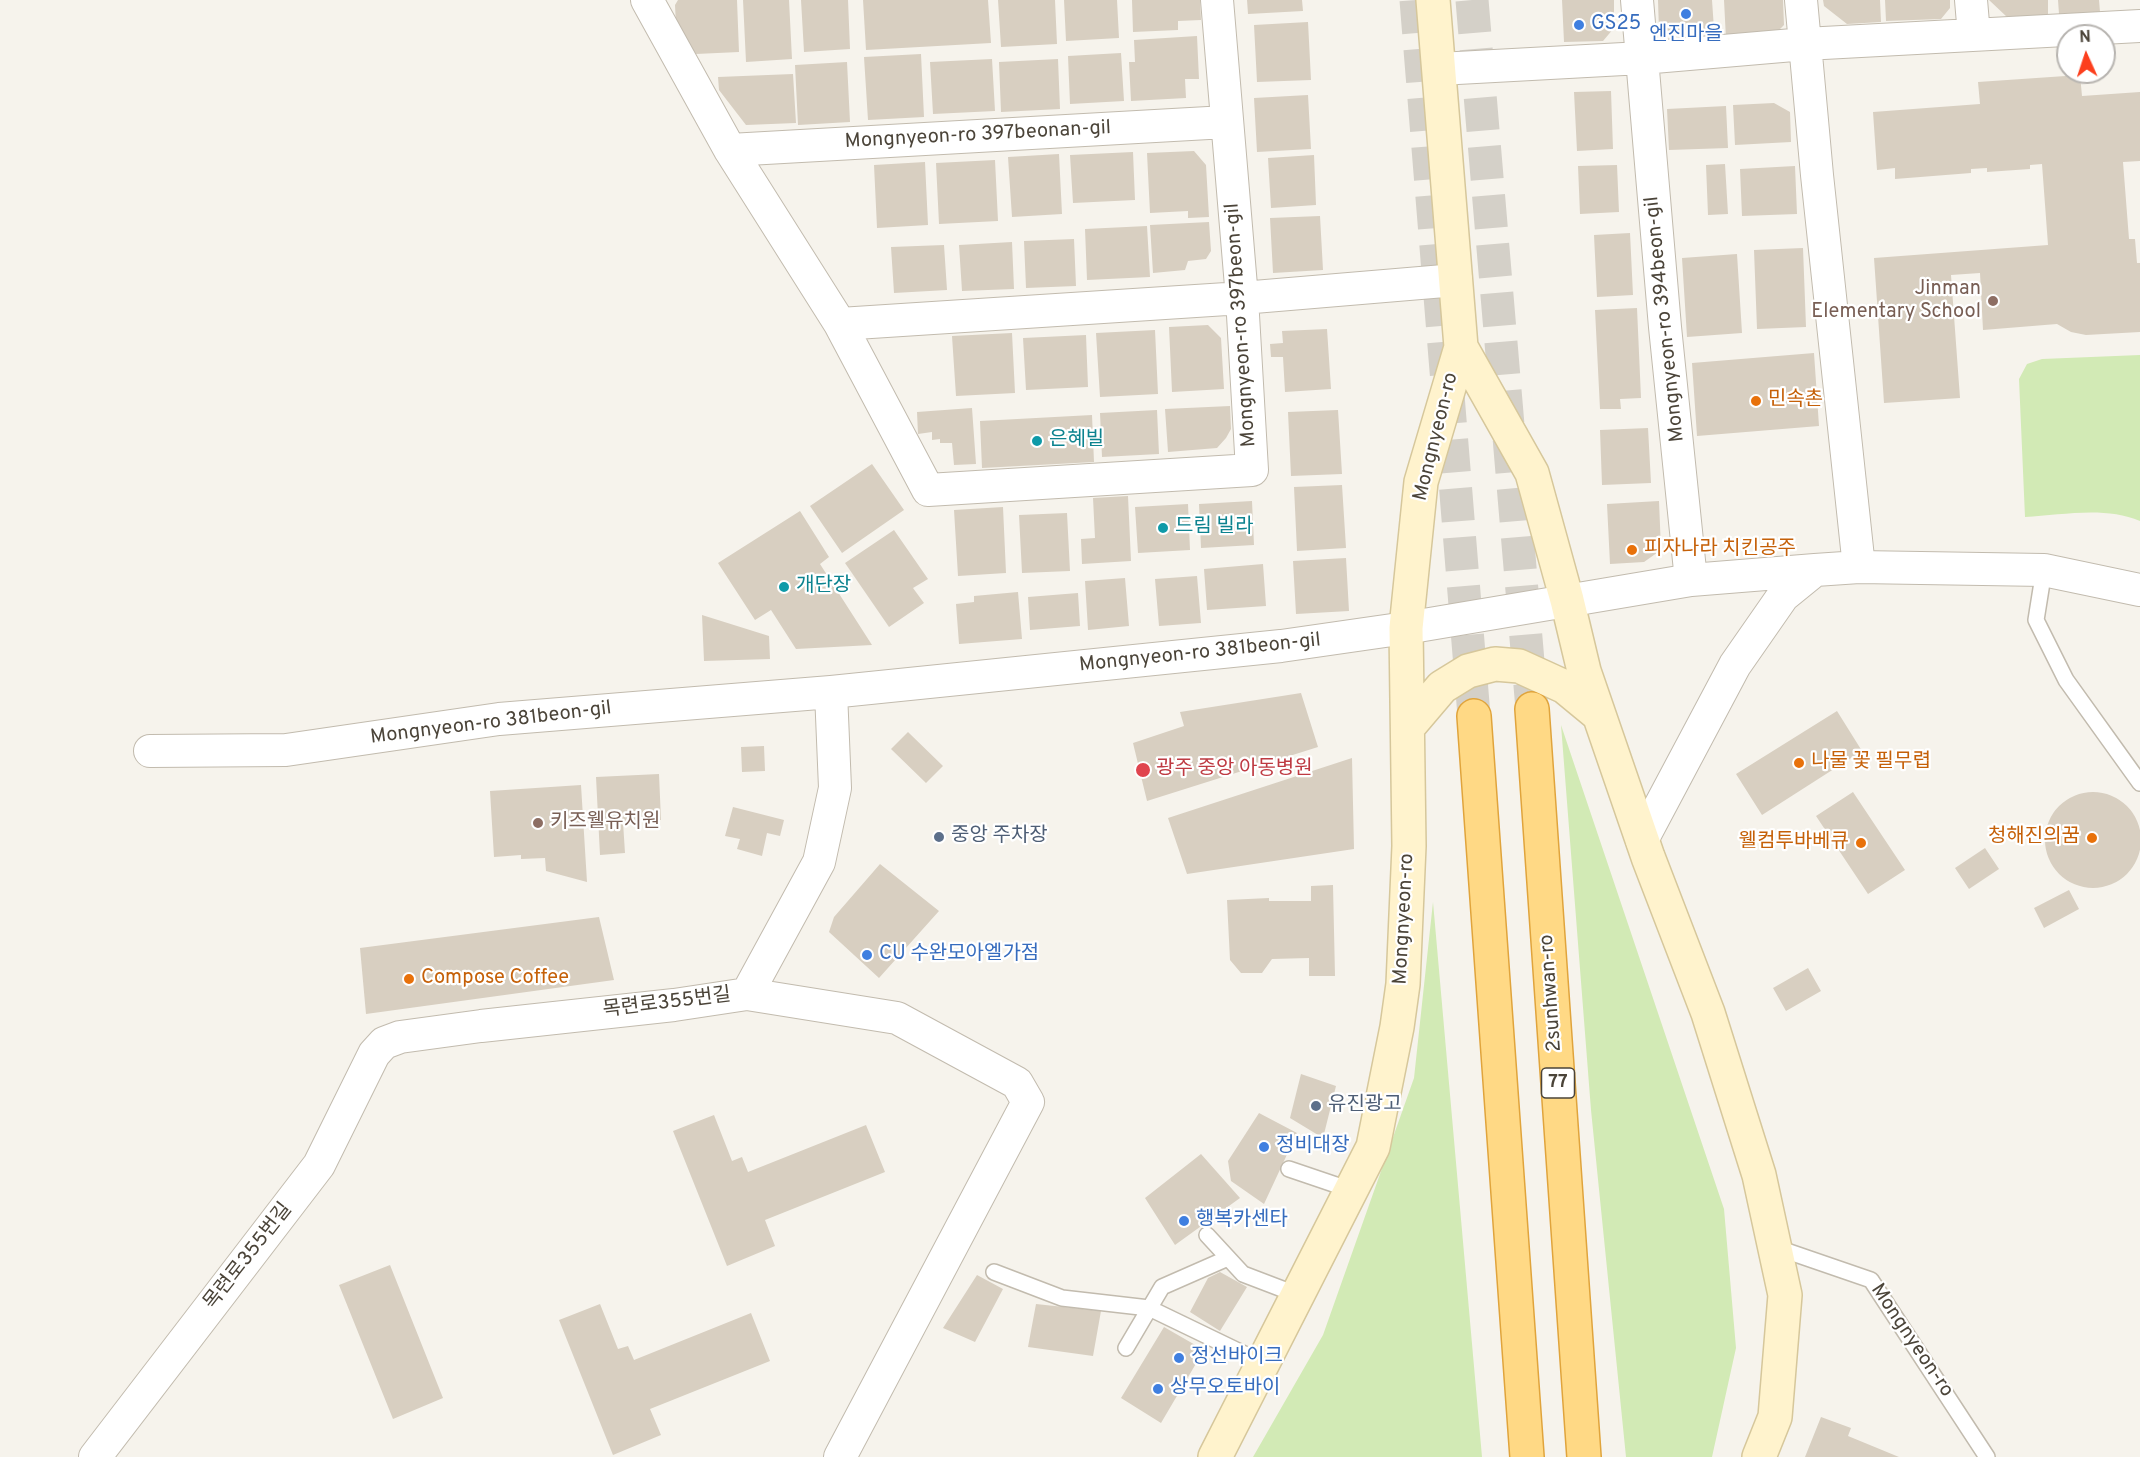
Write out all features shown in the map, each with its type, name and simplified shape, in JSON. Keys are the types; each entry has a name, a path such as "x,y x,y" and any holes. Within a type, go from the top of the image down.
{"highway":[{"name":"2sunhwan-ro","path":"1532,709 1584,1457"},
{"path":"1474,716 1527,1457"}],"main road":[{"name":"Mongnyeon-ro","path":"1215,1457 1373,1147 1397,1027 1403,984 1409,846 1406,628 1421,482 1461,347 1433,0"},
{"name":"Mongnyeon-ro","path":"1461,347 1532,473 1584,671 1642,840 1708,1013 1759,1175 1785,1295 1775,1418 1759,1457"},
{"path":"1408,727 1442,687 1468,671 1495,664 1519,666 1565,687 1599,715"}],"street":[{"path":"647,0 729,150 840,324 1242,298 1456,280"},
{"name":"Mongnyeon-ro 397beon-gil","path":"840,324 928,490 1252,470 1242,298 1217,0"},
{"name":"Mongnyeon-ro 394beon-gil","path":"1637,0 1665,327 1682,474 1691,580"},
{"path":"1801,0 1859,567"},
{"path":"1971,0 1974,35"},
{"path":"2139,0 2140,16"},
{"path":"1439,69 1642,58 1805,44 2140,26"},
{"name":"Mongnyeon-ro 397beonan-gil","path":"729,150 1226,122"},
{"name":"Mongnyeon-ro 381beon-gil","path":"150,751 286,750 500,719 831,692 1281,646 1406,628 1691,580 1859,567 2044,570 2140,590"},
{"path":"1642,840 1735,665 1783,596 1815,570"},
{"path":"747,994 819,862 835,788 831,692"},
{"name":"목련로355번길","path":"95,1457 320,1165 374,1054 384,1043 400,1037 481,1026 674,1005 747,994 897,1018 1017,1083 1028,1102 840,1457"}],"lane":[{"path":"2044,570 2036,620 2066,680 2140,783"},
{"path":"1289,1169 1351,1190"},
{"path":"1207,1235 1243,1274 1298,1294"},
{"name":"Mongnyeon-ro","path":"1775,1247 1871,1280 1987,1457"},
{"path":"1126,1347 1162,1287 1228,1258"},
{"path":"994,1272 1062,1298 1149,1308 1263,1363"}],"green space":[{"path":"2140,355 2140,521 2127,516 2098,513 2025,517 2019,379 2027,364 2042,359"},
{"path":"1561,725 1724,1209 1736,1348 1712,1457 1626,1457 1591,1110"},
{"path":"1433,902 1482,1457 1253,1457 1323,1335 1414,1078"}],"building":[{"path":"678,0 737,0 739,52 696,54 676,25 675,5"},
{"path":"743,0 789,0 792,59 746,62"},
{"path":"801,0 848,0 850,49 804,52"},
{"path":"863,0 988,0 991,43 866,50"},
{"path":"998,0 1055,0 1057,44 1001,47"},
{"path":"1064,0 1117,0 1119,38 1066,41"},
{"path":"1132,0 1200,0 1201,20 1178,21 1178,30 1133,32"},
{"path":"1247,0 1302,0 1303,11 1248,14"},
{"path":"1562,0 1614,0 1614,28 1603,41 1564,42"},
{"name":"엔진마을","path":"1658,0 1712,0 1714,29 1659,31"},
{"path":"1724,0 1783,0 1784,25 1772,37 1726,39"},
{"path":"1823,0 1880,0 1881,22 1847,24 1824,6"},
{"path":"1885,0 1950,0 1950,8 1941,19 1886,21"},
{"path":"1989,0 2048,0 2048,16 2007,17"},
{"path":"2058,0 2099,0 2100,12 2059,14"},
{"path":"1308,22 1311,80 1257,82 1254,25"},
{"path":"1197,36 1199,79 1185,79 1186,98 1131,101 1129,62 1135,62 1134,40"},
{"path":"1121,53 1124,101 1070,104 1068,56"},
{"path":"921,54 924,117 868,120 864,57"},
{"path":"992,59 995,111 933,114 930,62"},
{"path":"1058,59 1060,109 1001,112 999,62"},
{"path":"847,62 850,122 798,125 795,65"},
{"path":"793,74 796,123 746,125 719,90 718,77"},
{"path":"2056,77 2056,84 2081,84 2082,96 2140,92 2140,161 2123,162 2129,239 2135,239 2137,263 2140,263 2140,332 2086,335 2071,332 2057,324 1983,330 1980,273 1951,275 1960,398 1884,403 1874,258 2048,245 2042,164 2030,165 2030,169 1987,172 1987,168 1971,169 1971,173 1895,179 1895,168 1877,170 1873,112 1980,104 1978,82"},
{"path":"1611,91 1613,149 1577,151 1574,92"},
{"path":"1308,95 1311,149 1257,152 1254,98"},
{"path":"1774,103 1790,112 1791,142 1735,145 1733,105"},
{"path":"1726,106 1728,148 1669,150 1667,109"},
{"path":"1194,151 1206,165 1209,217 1188,218 1188,211 1150,213 1147,153"},
{"path":"1133,152 1135,200 1073,203 1070,155"},
{"path":"1059,154 1062,214 1012,217 1008,157"},
{"path":"1314,155 1316,205 1271,208 1268,158"},
{"path":"995,160 998,221 939,224 936,163"},
{"path":"925,162 928,225 877,228 874,165"},
{"path":"1725,164 1728,214 1708,215 1706,165"},
{"path":"1617,165 1619,212 1580,214 1578,166"},
{"path":"1795,166 1797,214 1742,216 1740,169"},
{"path":"1320,216 1323,270 1273,273 1270,218"},
{"path":"1209,222 1211,251 1206,259 1188,261 1185,270 1153,273 1150,225"},
{"path":"1147,226 1150,277 1087,280 1085,229"},
{"path":"1630,233 1633,295 1597,297 1594,235"},
{"path":"1074,239 1076,286 1026,288 1024,241"},
{"path":"1012,242 1014,289 962,291 959,245"},
{"path":"944,245 947,290 894,293 891,247"},
{"path":"1803,248 1806,327 1757,329 1754,250"},
{"path":"1737,254 1742,333 1687,337 1682,258"},
{"path":"1637,308 1641,398 1620,399 1621,409 1600,409 1595,310"},
{"path":"1208,325 1221,338 1224,389 1172,392 1169,327"},
{"path":"1327,329 1331,389 1285,392 1283,357 1271,357 1270,344 1283,343 1282,331"},
{"path":"1155,330 1158,394 1100,397 1096,333"},
{"path":"1012,333 1015,393 956,396 952,336"},
{"path":"1086,335 1088,387 1026,390 1023,338"},
{"path":"1814,353 1819,426 1697,436 1692,363"},
{"path":"1230,406 1231,429 1217,448 1168,452 1165,409"},
{"path":"972,408 976,464 954,465 952,443 940,443 940,439 932,440 932,432 918,434 917,412"},
{"path":"1157,410 1159,454 1102,457 1100,413"},
{"path":"1338,410 1342,474 1291,476 1288,412"},
{"name":"은혜빌","path":"1092,415 1094,462 982,468 980,421"},
{"path":"1648,428 1651,483 1602,485 1600,430"},
{"path":"872,464 904,510 842,553 810,506"},
{"path":"1342,485 1346,548 1297,551 1294,487"},
{"path":"1128,496 1131,561 1082,564 1081,539 1095,538 1093,498"},
{"path":"1252,501 1254,545 1201,548 1199,504"},
{"path":"1659,501 1661,550 1644,562 1610,564 1607,504"},
{"name":"드림 빌라","path":"1188,504 1190,550 1138,553 1135,507"},
{"path":"1003,507 1006,573 958,576 954,510"},
{"name":"개단장","path":"800,511 829,557 820,564 872,645 796,649 771,610 755,620 718,563"},
{"path":"1067,513 1070,571 1022,573 1019,515"},
{"path":"894,530 928,579 913,588 924,603 889,627 845,563"},
{"path":"1346,558 1349,611 1296,614 1293,561"},
{"path":"1263,564 1266,606 1207,610 1204,569"},
{"path":"1197,576 1201,623 1159,626 1155,579"},
{"path":"1125,578 1129,626 1088,630 1085,581"},
{"path":"1018,592 1022,639 959,644 956,604 974,602 974,596"},
{"path":"1078,593 1080,626 1030,630 1028,597"},
{"path":"702,615 769,636 770,659 704,661"},
{"path":"1301,693 1318,747 1147,801 1133,743 1184,726 1180,712"},
{"name":"나물 꽃 필무렵","path":"1837,711 1862,751 1762,815 1736,774"},
{"path":"908,732 943,766 926,783 891,749"},
{"path":"764,746 765,771 742,772 741,747"},
{"path":"1352,758 1354,849 1187,874 1168,818"},
{"path":"659,774 661,820 623,822 625,853 600,855 596,777"},
{"name":"키즈웰유치원","path":"581,785 587,882 546,871 545,858 521,859 521,855 494,857 490,791"},
{"name":"웰컴투바베큐","path":"1853,792 1905,870 1868,894 1816,816"},
{"name":"청해진의꿈","path":"2093,792 2111,796 2127,806 2137,822 2141,840 2137,858 2127,874 2111,884 2093,888 2075,884 2059,874 2049,858 2045,840 2049,822 2059,806 2075,796"},
{"path":"733,807 784,820 780,836 767,833 762,856 737,849 740,839 725,836"},
{"path":"1985,848 1999,869 1969,889 1955,868"},
{"path":"880,864 939,911 879,978 829,932 834,917"},
{"path":"1333,885 1335,976 1309,976 1309,958 1272,959 1262,973 1241,973 1230,960 1227,900 1269,898 1269,901 1311,901 1311,886"},
{"path":"2069,890 2079,909 2044,928 2034,908"},
{"path":"599,917 614,980 366,1014 360,948"},
{"path":"1808,968 1821,991 1786,1011 1773,988"},
{"path":"1301,1074 1336,1086 1323,1138 1290,1118"},
{"name":"정비대장","path":"1259,1113 1297,1133 1264,1204 1231,1181 1228,1161"},
{"path":"714,1115 732,1161 742,1157 748,1172 866,1125 885,1172 765,1220 775,1246 727,1266 673,1131"},
{"name":"행복카센타","path":"1201,1154 1240,1198 1175,1245 1145,1198"},
{"path":"390,1265 443,1398 393,1419 339,1285"},
{"path":"1220,1272 1247,1287 1220,1331 1190,1312 1208,1278"},
{"path":"977,1275 1003,1289 975,1342 943,1328"},
{"path":"600,1304 618,1349 628,1346 634,1360 751,1313 770,1361 650,1409 661,1435 613,1455 559,1320"},
{"path":"1036,1304 1101,1311 1093,1356 1028,1347"},
{"path":"1164,1327 1204,1350 1161,1423 1121,1398"},
{"path":"1821,1417 1851,1428 1848,1436 1899,1457 1805,1457"}],"tunnel":[{"path":"1416,0 1474,716"},
{"path":"1472,0 1532,709"}],"place":[{"name":"엔진마을","path":"1686,14"},
{"name":"GS25","path":"1579,25"},
{"name":"Jinman Elementary School","path":"1993,301"},
{"name":"민속촌","path":"1756,401"},
{"name":"은혜빌","path":"1037,441"},
{"name":"드림 빌라","path":"1163,528"},
{"name":"피자나라 치킨공주","path":"1632,550"},
{"name":"개단장","path":"784,587"},
{"name":"나물 꽃 필무렵","path":"1799,763"},
{"name":"광주 중앙 아동병원","path":"1143,770"},
{"name":"키즈웰유치원","path":"538,823"},
{"name":"중앙 주차장","path":"939,837"},
{"name":"청해진의꿈","path":"2092,838"},
{"name":"웰컴투바베큐","path":"1861,843"},
{"name":"CU 수완모아엘가점","path":"867,955"},
{"name":"Compose Coffee","path":"409,979"},
{"name":"유진광고","path":"1316,1106"},
{"name":"정비대장","path":"1264,1147"},
{"name":"행복카센타","path":"1184,1221"},
{"name":"정선바이크","path":"1179,1358"},
{"name":"상무오토바이","path":"1158,1389"}]}
